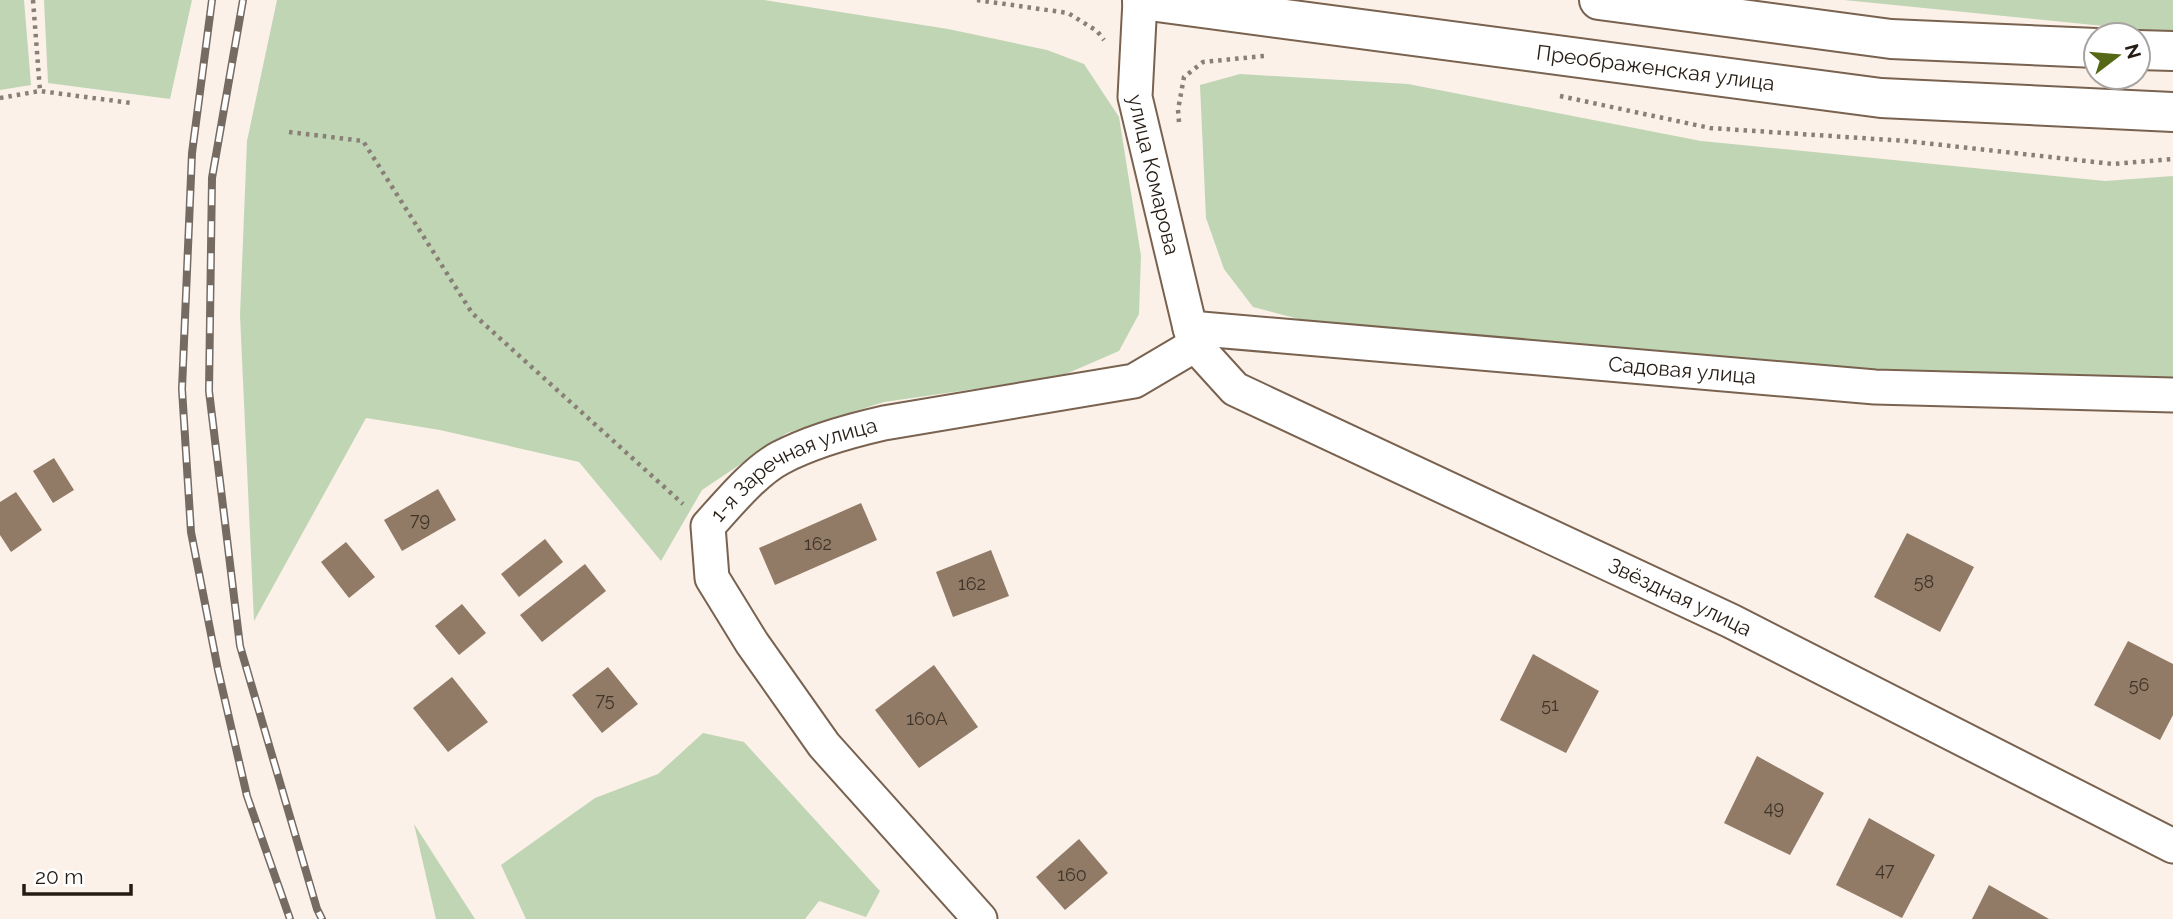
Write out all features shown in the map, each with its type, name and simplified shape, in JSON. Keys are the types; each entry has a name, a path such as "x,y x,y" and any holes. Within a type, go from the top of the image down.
{"main road":[{"name":"Преображенская улица","path":"1141,0 1881,98 2173,112"},
{"path":"1599,0 1891,39 2082,47"},
{"path":"2152,50 2173,51"}],"street":[{"name":"улица Комарова","path":"1141,0 1135,97 1192,336"},
{"name":"Садовая улица","path":"1192,336 1875,387 2173,395"},
{"name":"1-я Заречная улица","path":"980,919 824,745 752,643 712,578 708,526 741,489 778,459 846,432 884,423 1133,381 1192,336"},
{"name":"Звёздная улица","path":"1192,336 1235,389 1731,621 2173,846"}],"path":[{"path":"33,0 40,91"},
{"path":"977,0 1068,13 1097,31 1110,47"},
{"path":"1180,133 1178,110 1184,78 1203,62 1266,56"},
{"path":"0,98 40,91 131,103"},
{"path":"1549,94 1710,128 1906,141 2113,164 2173,159"},
{"path":"289,132 363,141 472,313 708,526"}],"green space":[{"path":"0,0 24,0 31,85 0,90"},
{"path":"44,0 192,0 170,99 48,83"},
{"path":"277,0 764,0 948,29 1047,50 1084,64 1119,117 1141,256 1139,314 1119,351 1059,377 884,402 787,433 702,490 661,561 579,462 440,430 366,418 254,621 240,315 247,141"},
{"path":"1844,0 2173,0 2173,33 2152,31 2152,21 2082,21 2082,24"},
{"path":"1240,74 1408,84 1701,141 2105,181 2173,176 2173,393 1410,348 1253,307 1224,269 1206,218 1200,85"},
{"path":"703,733 744,742 880,891 866,917 819,901 805,919 526,919 501,865 595,798 658,774"},
{"path":"414,824 475,919 436,919"}],"building":[{"path":"54,458 74,490 53,503 33,471"},
{"path":"438,489 456,520 402,551 384,520"},
{"path":"16,492 42,530 11,552 0,535 0,502"},
{"path":"861,503 877,540 775,585 759,548"},
{"path":"1907,533 1974,567 1940,632 1874,597"},
{"path":"545,539 563,562 519,597 501,574"},
{"path":"346,542 375,577 349,598 321,562"},
{"path":"991,550 1009,596 953,617 936,572"},
{"path":"585,564 606,591 542,642 520,615"},
{"path":"462,604 486,633 459,655 435,626"},
{"path":"2128,641 2173,664 2173,715 2160,740 2094,705"},
{"path":"1533,654 1599,691 1566,753 1500,720"},
{"path":"934,665 978,727 919,768 875,710"},
{"path":"608,667 638,704 602,733 572,695"},
{"path":"452,677 488,722 448,752 413,708"},
{"path":"1757,756 1824,793 1790,855 1724,823"},
{"path":"1869,818 1935,855 1902,918 1836,885"},
{"path":"1079,839 1108,873 1065,910 1036,877"},
{"path":"1989,885 2049,919 1972,919"}],"railway":[{"path":"212,0 192,153 182,389 191,532 218,670 247,796 290,919"},
{"path":"243,0 212,178 209,391 240,646 322,919"}]}
